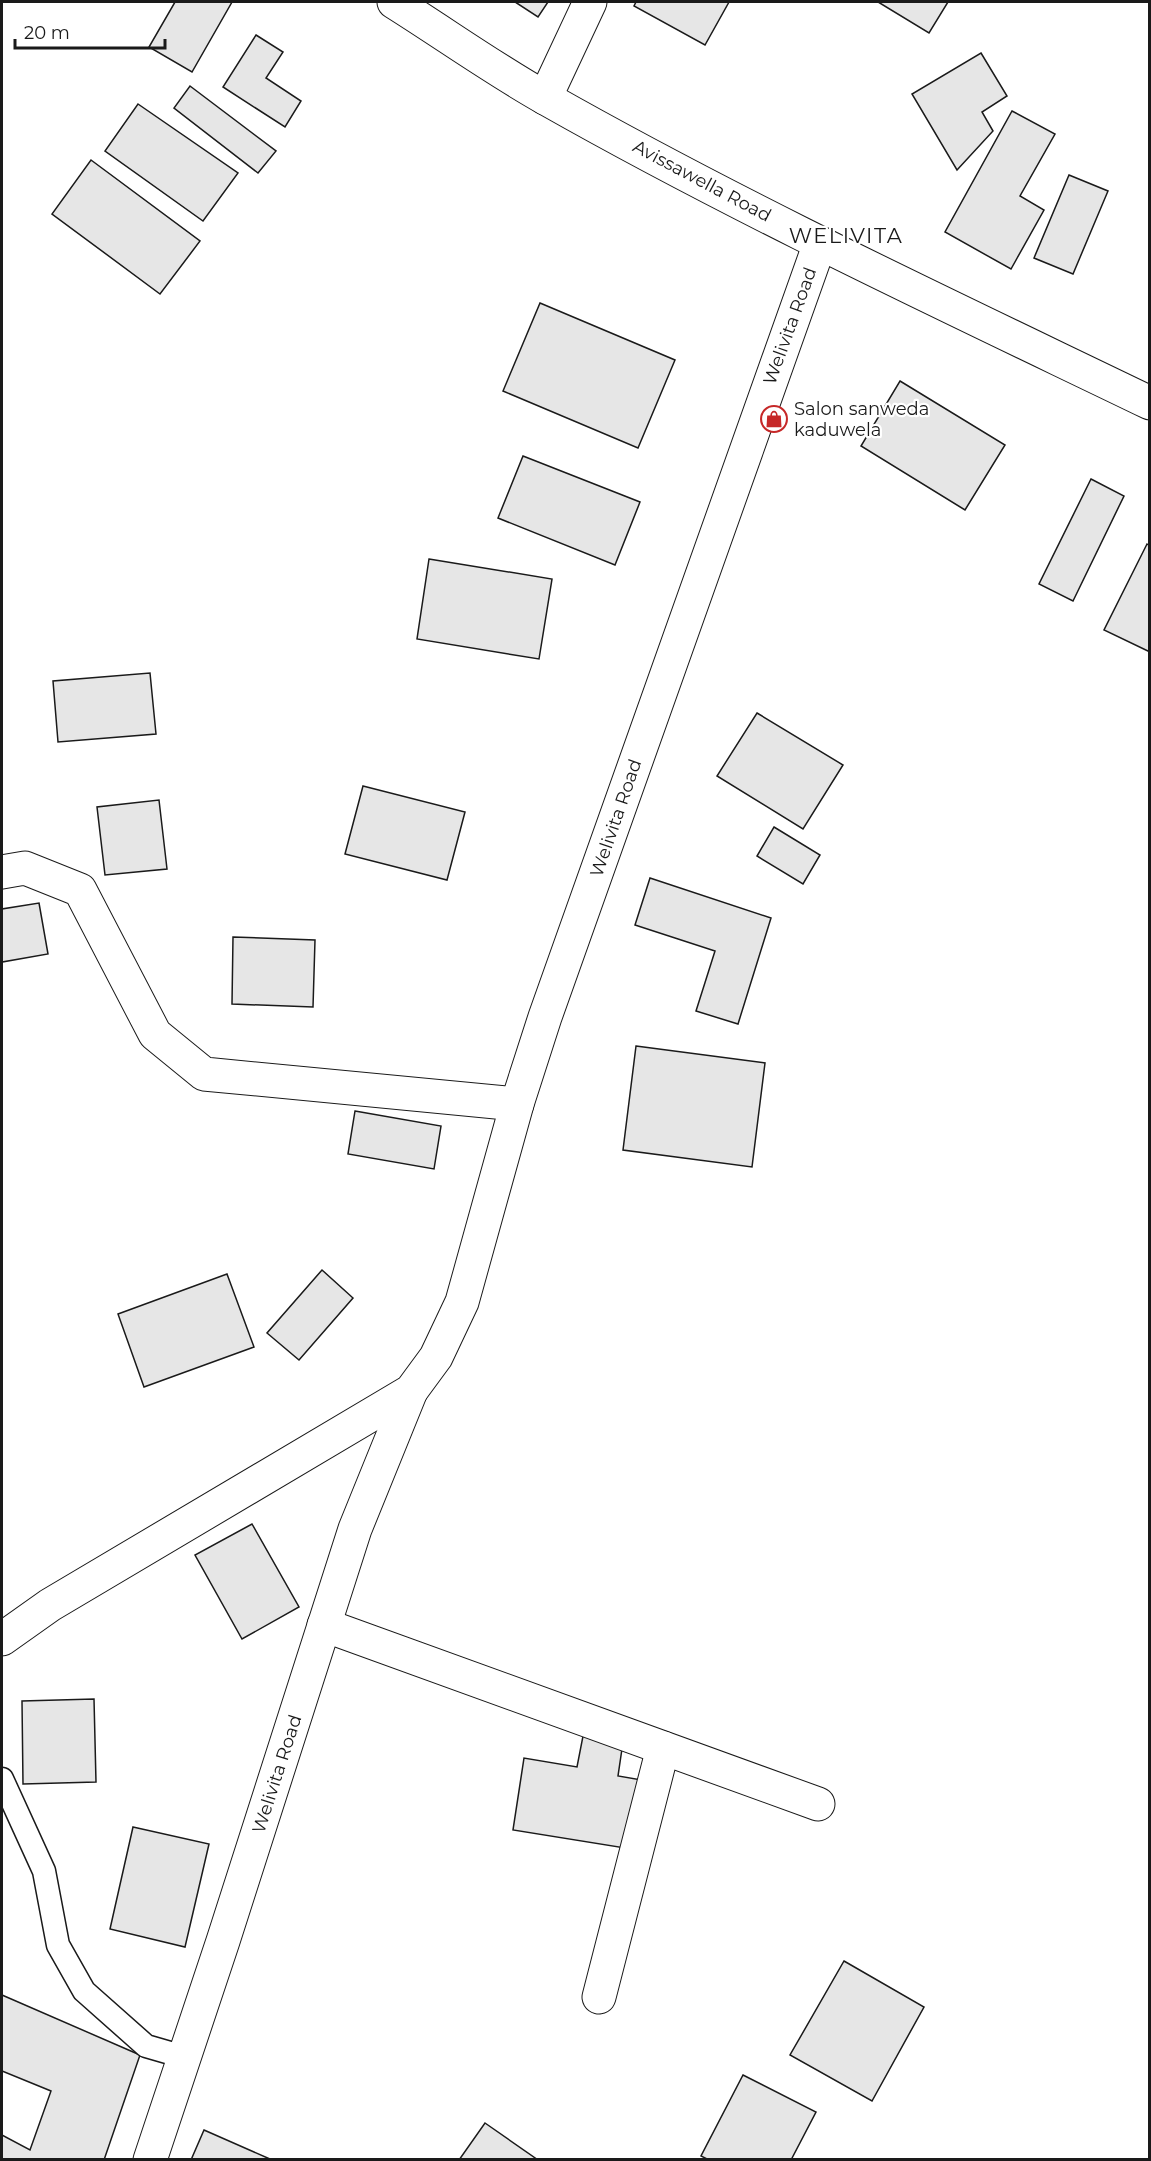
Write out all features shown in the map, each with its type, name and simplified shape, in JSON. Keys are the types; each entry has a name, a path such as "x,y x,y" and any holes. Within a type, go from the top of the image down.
{"street":[{"name":"Avissawella Road","path":"394,2 545,98 820,243 1149,403"},
{"path":"545,98 590,2"},
{"name":"Welivita Road","path":"150,2160 356,1529 411,1391 436,1357 462,1302 517,1104 545,1017 820,243"},
{"path":"2,872 25,868 80,890 155,1034 204,1074 517,1104"},
{"name":"Welivita Road","path":"2,1639 50,1605 411,1391"},
{"path":"324,1625 818,1804"},
{"path":"599,1997 663,1749"}],"lane":[{"path":"2,1779 45,1871 58,1945 84,1991 146,2046 184,2057"}],"building":[{"path":"175,2 232,2 192,72 149,47"},
{"path":"515,2 548,2 538,17"},
{"path":"636,2 729,2 705,45 634,6"},
{"path":"878,2 948,2 929,33"},
{"path":"256,35 283,52 266,78 301,101 285,127 223,87"},
{"path":"981,53 1007,96 982,112 993,131 957,170 912,94"},
{"path":"190,86 276,151 258,173 174,108"},
{"path":"138,104 238,173 203,221 105,151"},
{"path":"1012,111 1055,134 1020,196 1044,210 1011,269 945,232"},
{"path":"91,160 200,241 160,294 52,214"},
{"path":"1069,175 1108,191 1073,274 1034,258"},
{"path":"540,303 675,360 638,448 503,391"},
{"path":"900,381 1005,445 965,510 861,446"},
{"path":"523,456 640,502 615,565 498,518"},
{"path":"1091,479 1124,496 1073,601 1039,584"},
{"path":"1147,544 1150,546 1150,652 1104,630"},
{"path":"429,559 552,579 539,659 417,639"},
{"path":"150,673 156,734 58,742 53,681"},
{"path":"757,713 843,765 803,829 717,776"},
{"path":"363,786 465,812 447,880 345,854"},
{"path":"159,800 167,869 105,875 97,807"},
{"path":"774,827 820,855 803,884 757,856"},
{"path":"650,878 771,918 738,1024 696,1011 715,951 635,925"},
{"path":"39,903 48,954 2,962 2,909"},
{"path":"233,937 315,940 313,1007 232,1004"},
{"path":"636,1046 765,1063 752,1167 623,1150"},
{"path":"355,1111 441,1126 434,1169 348,1154"},
{"path":"322,1270 353,1298 299,1360 267,1333"},
{"path":"227,1274 254,1347 144,1387 118,1314"},
{"path":"252,1524 299,1607 242,1639 195,1555"},
{"path":"94,1699 96,1782 23,1784 22,1701"},
{"path":"583,1736 623,1742 618,1776 642,1780 631,1849 513,1830 524,1758 577,1767"},
{"path":"133,1827 209,1844 185,1947 110,1929"},
{"path":"844,1961 924,2007 872,2101 790,2055"},
{"path":"2,1995 140,2055 104,2160 2,2160 2,2135 30,2150 51,2091 2,2071"},
{"path":"743,2075 816,2112 791,2160 709,2160 701,2156"},
{"path":"485,2123 538,2160 459,2160"},
{"path":"204,2130 270,2159 270,2160 191,2160"}],"place":[{"name":"Salon sanweda kaduwela","path":"774,419"}],"district":[{"name":"WELIVITA","path":"846,235"}]}
